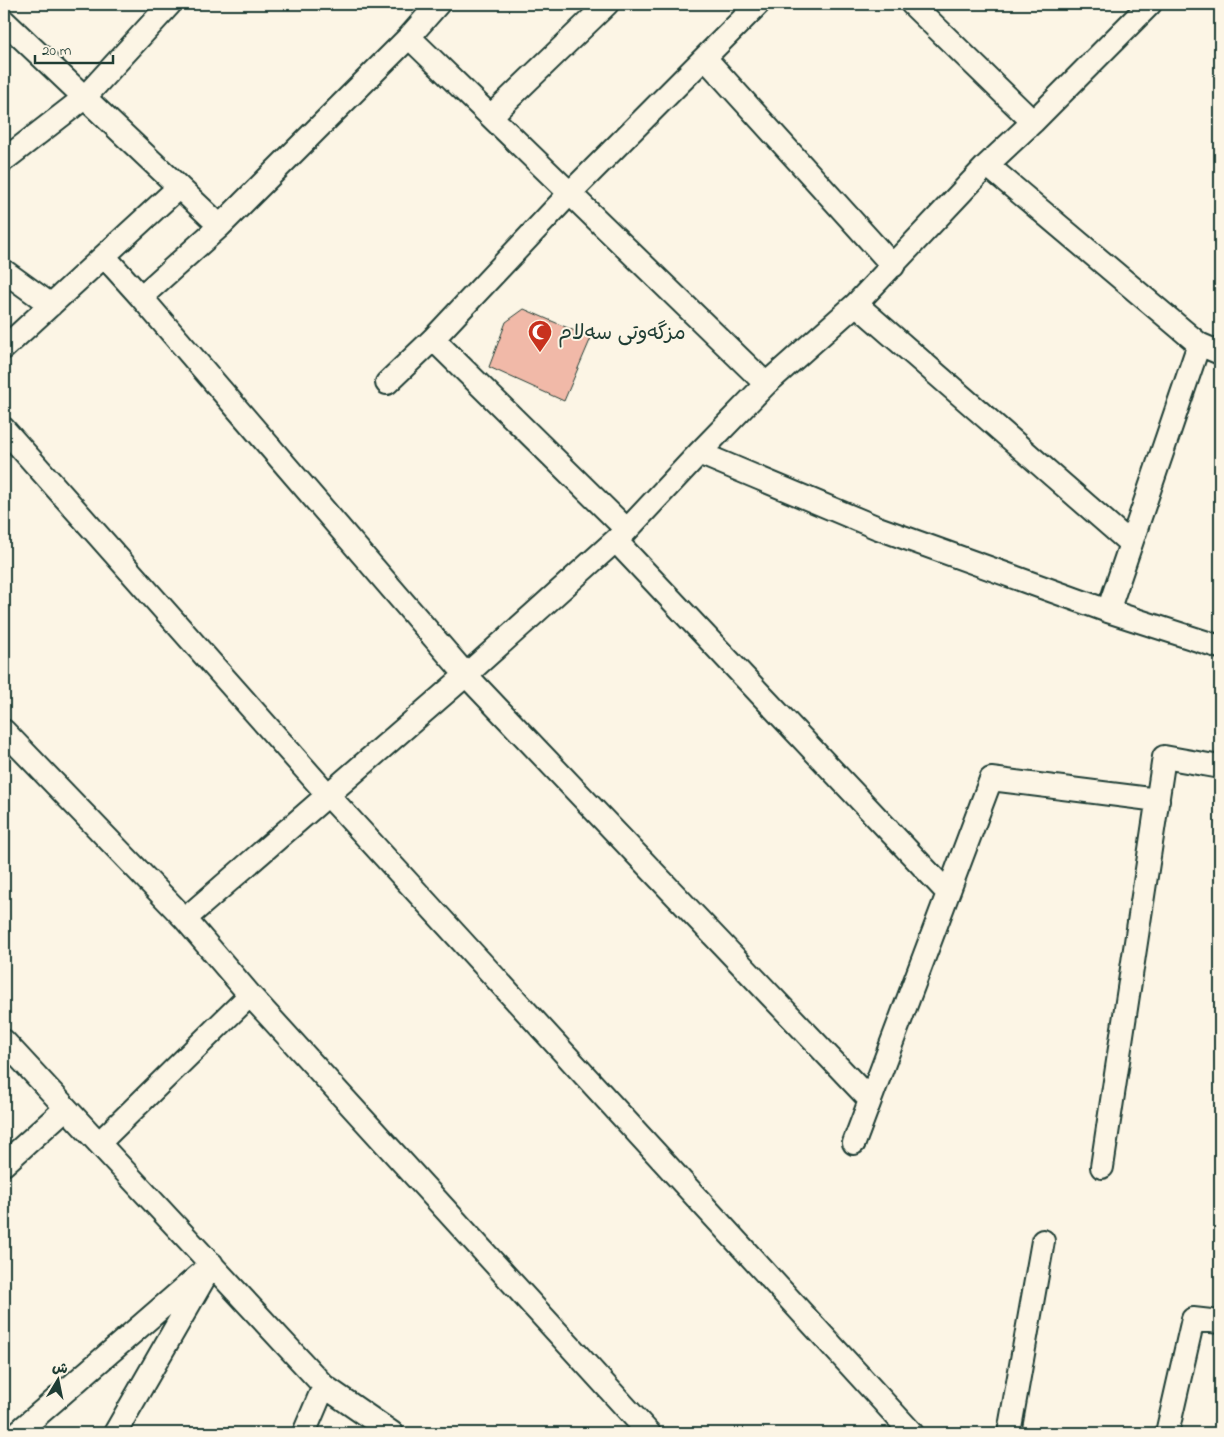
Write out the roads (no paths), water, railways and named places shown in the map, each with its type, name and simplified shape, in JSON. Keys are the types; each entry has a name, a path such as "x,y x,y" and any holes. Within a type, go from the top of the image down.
{"street":[{"path":"4,160 84,98 170,4"},
{"path":"141,297 220,226 409,37 438,4"},
{"path":"491,116 608,4"},
{"path":"386,383 434,339 570,193 758,4"},
{"path":"912,4 1033,122"},
{"path":"185,919 466,676 621,535 766,384 856,304 987,165 1033,122 1150,4"},
{"path":"4,21 220,226"},
{"path":"409,37 766,384"},
{"path":"705,58 893,266"},
{"path":"987,165 1199,344 1220,353"},
{"path":"4,348 179,187"},
{"path":"104,256 466,676 870,1100"},
{"path":"4,271 51,304"},
{"path":"856,304 1130,543"},
{"path":"434,339 621,535 947,892"},
{"path":"1108,612 1199,344"},
{"path":"4,429 328,795 912,1433"},
{"path":"699,453 878,528 1108,612 1220,647"},
{"path":"4,731 185,919 250,995 649,1433"},
{"path":"1102,1167 1164,757 1220,767"},
{"path":"854,1143 991,779 1158,800"},
{"path":"99,1143 250,995"},
{"path":"4,1041 324,1386 392,1433"},
{"path":"4,1164 66,1108"},
{"path":"1009,1433 1043,1241"},
{"path":"17,1433 212,1264"},
{"path":"115,1433 212,1264"},
{"path":"1167,1433 1194,1320 1220,1322"},
{"path":"304,1433 324,1386"}],"place":[{"name":"مزگەوتی سەلام","path":"540,353"}]}
